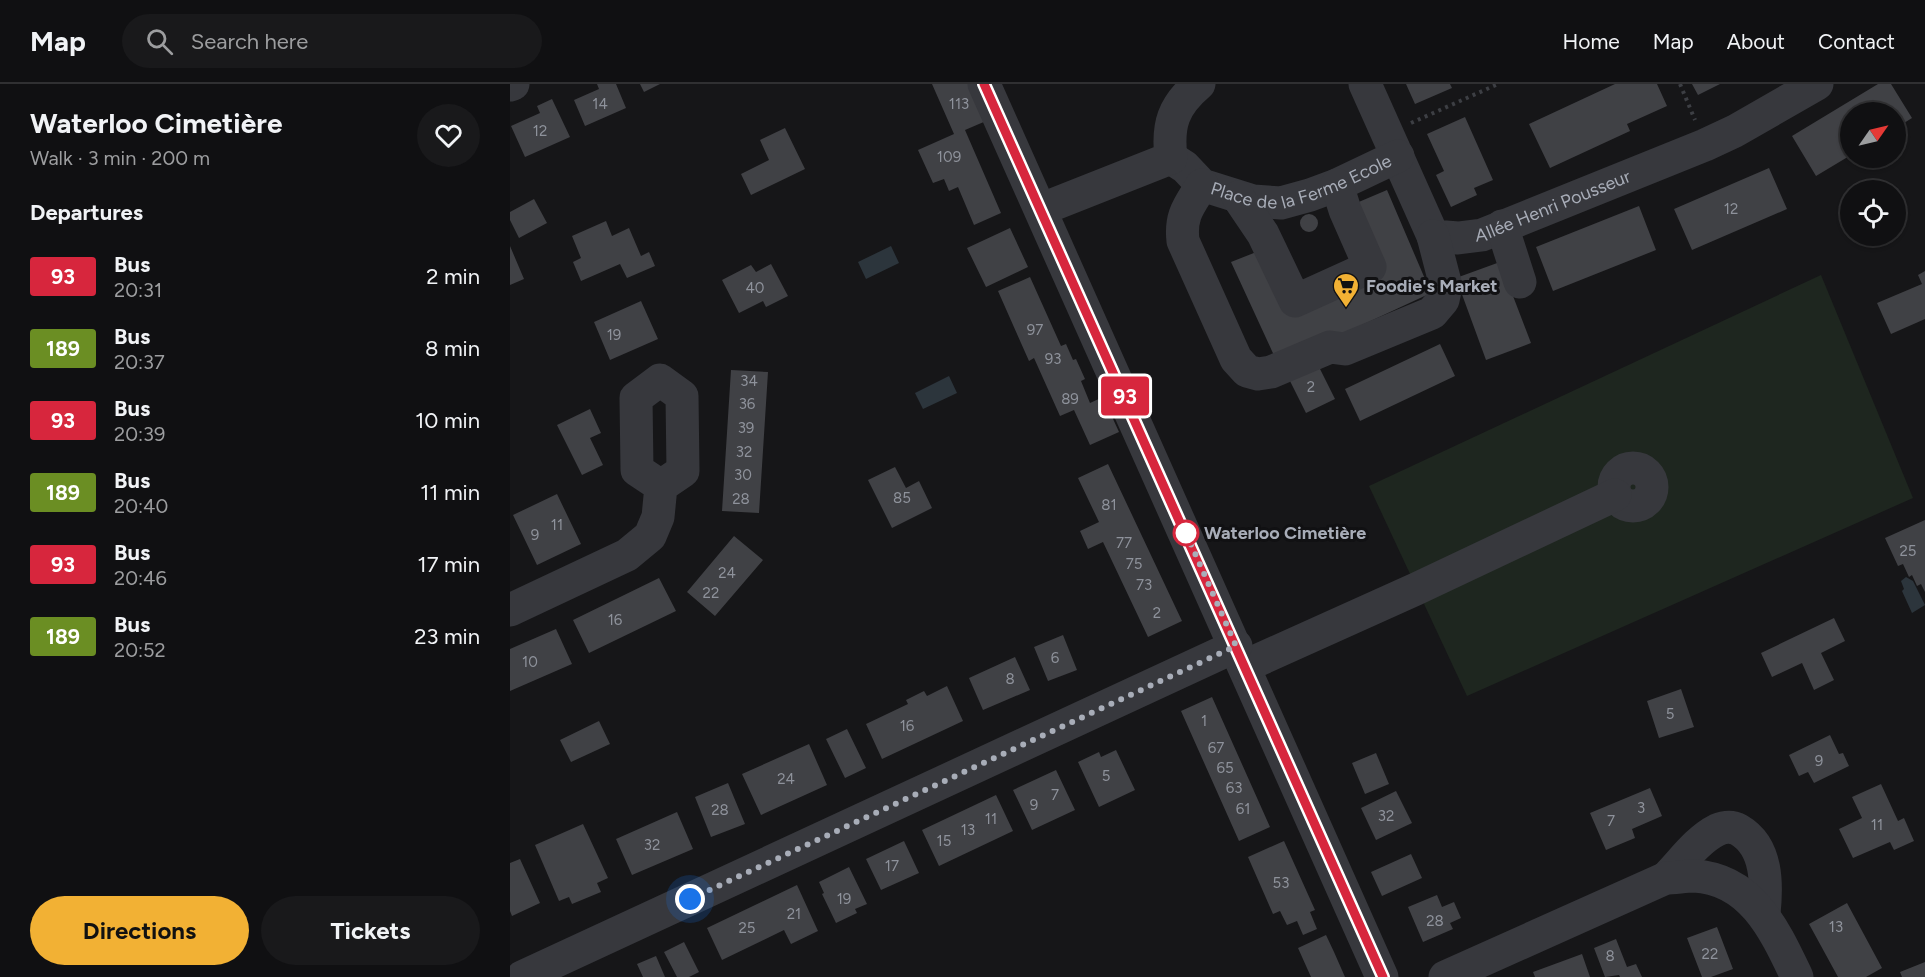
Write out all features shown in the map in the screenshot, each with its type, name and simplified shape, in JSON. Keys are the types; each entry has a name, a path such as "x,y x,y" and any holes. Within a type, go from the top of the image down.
{"street":[{"path":"984,84 1042,209 1383,977"},
{"path":"1042,209 1171,158 1169,131 1173,117 1188,94 1199,84"},
{"path":"1365,84 1433,236"},
{"name":"Allée Henri Pousseur","path":"1433,236 1458,238 1482,235 1706,145 1817,84"},
{"name":"Place de la Ferme Ecole","path":"1171,158 1185,167 1202,185 1253,201 1281,203 1337,185 1393,144"},
{"name":"Place de la Ferme Ecole","path":"1202,185 1181,225 1182,241 1236,359 1247,371 1258,374 1272,372 1330,347 1345,349 1432,313 1443,300 1446,286 1433,236"},
{"path":"1238,197 1263,234 1295,301 1370,267 1345,210 1337,185"},
{"path":"1502,226 1520,282"},
{"path":"510,610 627,555 650,536 658,517 661,486"},
{"path":"522,977 1241,656 1416,589 1615,495"},
{"path":"1666,878 1705,838 1718,830 1734,827 1748,835 1758,849 1764,870 1766,894 1764,914"},
{"path":"1446,977 1666,878 1694,876 1724,882 1745,895 1764,914 1797,977"}],"path":[{"path":"1393,144 1498,84"},
{"path":"1680,84 1706,145"}],"shaded area":[{"path":"891,246 899,263 866,279 858,262"},
{"path":"1821,275 1913,498 1467,696 1369,486"},
{"path":"949,376 957,393 923,409 915,393"},
{"path":"1906,577 1913,581 1925,605 1912,613 1902,591 1904,589 1901,581"}],"building":[{"path":"597,84 616,84 626,108 585,126 574,100 599,89"},
{"path":"640,84 660,84 644,92"},
{"path":"932,84 970,84 986,121 965,130 1001,213 974,225 958,187 949,191 944,179 933,183 918,150 954,134"},
{"path":"1406,84 1450,84 1452,88 1415,104"},
{"path":"1615,84 1657,84 1667,106 1627,124 1630,131 1550,168 1529,124"},
{"path":"1692,84 1720,84 1698,95"},
{"path":"1878,84 1891,84 1902,102 1848,102"},
{"path":"552,99 570,137 525,157 511,126 540,113 537,106"},
{"path":"1840,107 1840,162 1816,176 1792,136"},
{"path":"1906,108 1912,118 1906,122"},
{"path":"1465,117 1493,180 1474,188 1477,195 1451,207 1436,175 1444,171 1427,134"},
{"path":"785,128 805,169 751,195 741,174 769,160 760,140"},
{"path":"1769,168 1787,209 1692,250 1674,209"},
{"path":"1387,190 1431,293 1278,364 1231,262 1264,249 1293,314 1384,272 1354,204"},
{"path":"534,199 547,223 519,238 510,220 510,212"},
{"path":"1639,206 1656,250 1553,291 1536,247"},
{"path":"1309,214 1315,217 1318,223 1315,229 1309,232 1303,229 1300,223 1303,217"},
{"path":"606,221 612,236 629,228 641,256 649,252 655,266 627,278 620,264 581,281 573,262 581,258 572,236"},
{"path":"1010,228 1028,267 986,287 967,248"},
{"path":"510,246 524,279 510,285"},
{"path":"1500,262 1531,343 1486,360 1456,278"},
{"path":"771,264 788,296 766,307 763,301 739,313 722,280 751,265 756,272"},
{"path":"1925,271 1925,319 1891,334 1877,303 1922,284 1918,275"},
{"path":"1030,277 1061,346 1066,344 1073,360 1076,359 1085,379 1081,381 1090,403 1103,397 1119,432 1090,445 1074,410 1060,416 1034,358 1029,361 998,291"},
{"path":"641,301 658,339 610,360 594,322"},
{"path":"1440,344 1455,376 1360,421 1345,389"},
{"path":"1316,361 1335,399 1306,413 1287,375"},
{"path":"731,370 768,372 759,513 722,511"},
{"path":"590,409 601,433 590,438 603,465 582,475 557,425"},
{"path":"1108,464 1182,621 1148,637 1103,542 1088,549 1080,531 1099,522 1078,478"},
{"path":"895,467 906,488 919,481 932,508 892,528 868,480"},
{"path":"557,494 581,544 537,565 513,515"},
{"path":"1925,520 1925,592 1921,584 1917,586 1912,575 1909,577 1903,564 1898,566 1885,538"},
{"path":"734,536 763,560 715,616 687,592"},
{"path":"659,578 676,611 589,653 573,620"},
{"path":"1834,618 1845,641 1821,653 1834,680 1814,690 1802,663 1772,677 1761,653"},
{"path":"556,629 572,664 510,691 510,649"},
{"path":"1063,635 1077,670 1048,681 1034,647"},
{"path":"1015,657 1030,690 983,710 969,678"},
{"path":"947,686 963,721 882,759 866,724 908,704 906,700 924,691 927,696"},
{"path":"1681,689 1694,727 1659,738 1647,701"},
{"path":"1212,697 1270,827 1239,841 1181,711"},
{"path":"599,721 610,744 571,762 560,740"},
{"path":"847,729 866,768 845,778 826,739"},
{"path":"1830,735 1839,754 1843,753 1849,766 1814,783 1808,772 1799,776 1789,755"},
{"path":"809,744 827,785 761,815 742,774"},
{"path":"1116,750 1135,790 1099,807 1078,762 1099,752 1101,757"},
{"path":"1376,753 1389,784 1365,794 1352,763"},
{"path":"1056,770 1075,810 1032,830 1013,790"},
{"path":"728,783 745,824 711,837 695,797"},
{"path":"1881,784 1898,821 1904,818 1914,841 1894,850 1890,842 1853,858 1839,829 1862,818 1852,797"},
{"path":"1650,788 1662,816 1632,829 1635,838 1606,850 1590,813"},
{"path":"1396,791 1412,823 1376,840 1361,808"},
{"path":"996,795 1013,831 939,866 922,830"},
{"path":"677,812 693,849 632,875 616,839"},
{"path":"583,824 608,878 597,883 601,892 572,904 569,897 559,901 535,845"},
{"path":"904,841 919,873 881,890 866,859"},
{"path":"1284,841 1315,910 1310,912 1317,929 1303,935 1297,921 1287,925 1280,911 1273,914 1248,857"},
{"path":"1411,854 1422,878 1382,896 1371,872"},
{"path":"520,859 540,903 512,916 510,911 510,863"},
{"path":"849,867 867,904 855,909 857,913 836,923 822,894 824,893 819,882"},
{"path":"797,885 818,931 791,944 784,930 722,960 707,928"},
{"path":"1437,895 1442,907 1454,902 1461,918 1450,923 1453,929 1423,942 1408,907"},
{"path":"1847,903 1882,968 1866,977 1838,977 1809,924"},
{"path":"1717,927 1733,969 1711,977 1702,977 1687,938"},
{"path":"1326,935 1345,977 1311,977 1298,948"},
{"path":"1616,939 1627,967 1636,964 1642,977 1620,977 1619,975 1605,977 1594,948"},
{"path":"684,942 699,972 689,977 677,977 664,952"},
{"path":"1582,954 1590,977 1535,977 1533,972"},
{"path":"656,956 665,977 643,977 637,964"},
{"path":"1925,962 1925,977 1902,977 1900,972"}],"bus line":[{"name":"93","path":"984,84 1383,977"}],"place":[{"name":"Foodie's Market","path":"1346,309"},
{"name":"Waterloo Cimetière","path":"1186,533"}],"route":[{"path":"690,899 1236,646 1186,533"}]}
